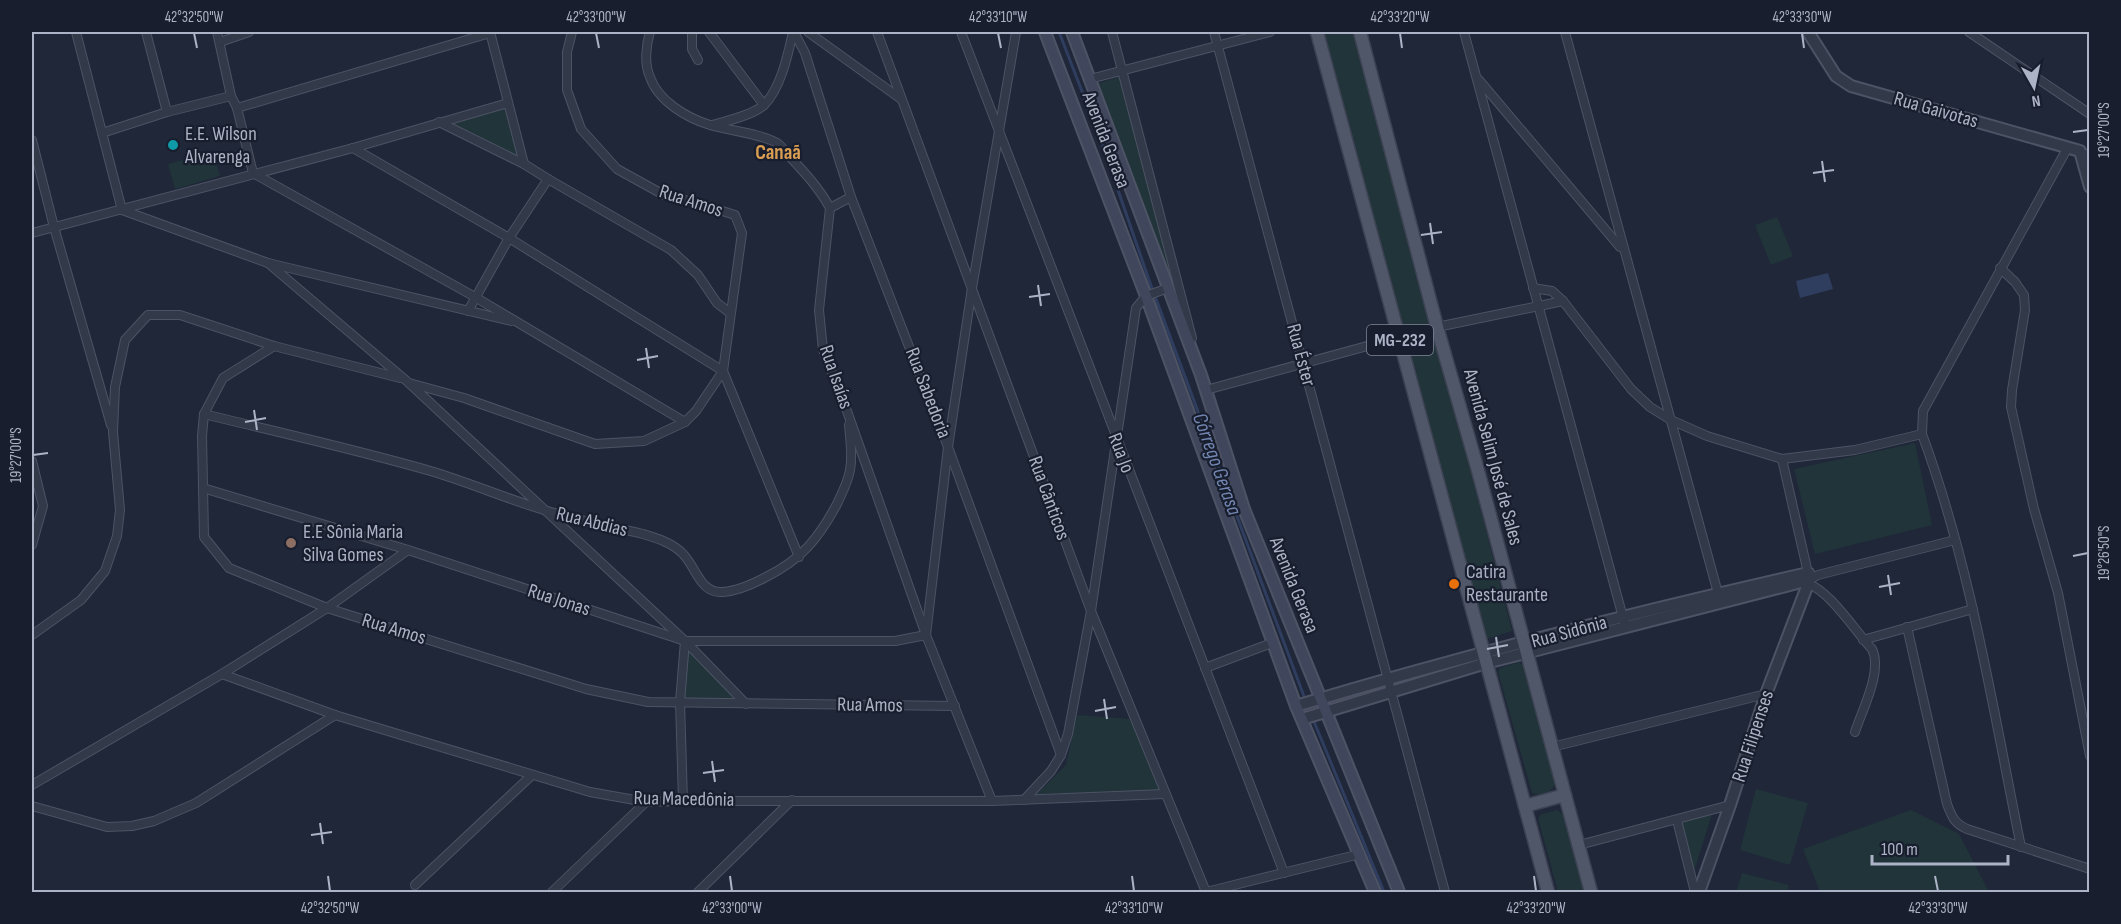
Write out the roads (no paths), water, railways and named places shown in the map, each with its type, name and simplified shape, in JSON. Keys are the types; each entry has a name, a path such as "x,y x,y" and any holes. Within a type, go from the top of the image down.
{"main road":[{"name":"Avenida Gerasa","path":"1045,32 1148,295 1272,643 1309,703 1323,712 1399,892"},
{"name":"Avenida Gerasa","path":"1072,32 1166,288 1201,375 1309,703 1305,718 1375,892"},
{"name":"MG-232","path":"1317,32 1548,892"},
{"name":"Avenida Selim José de Sales","path":"1360,32 1437,327 1591,892"},
{"path":"1525,806 1565,795"}],"street":[{"path":"76,32 122,210"},
{"path":"146,32 167,111"},
{"path":"217,32 231,96 237,108 253,173 475,297 685,422"},
{"path":"219,42 249,32"},
{"path":"237,108 490,32 524,164"},
{"name":"Rua Amos","path":"409,383 464,398 595,444 644,441 685,422 696,411 723,371 742,233 735,215 697,202 664,195 617,169 581,129 567,90 567,52 572,32"},
{"path":"650,32 646,58 650,78 660,94 675,108 711,126 736,130 778,144 810,178 830,207 851,197"},
{"path":"692,32 692,49 698,60"},
{"path":"709,32 764,105"},
{"path":"711,126 741,117 764,105 781,78 794,32"},
{"name":"Rua Sabedoria","path":"794,32 805,52 851,197 948,447 1061,755"},
{"path":"808,32 903,99"},
{"path":"878,32 903,99"},
{"name":"Rua Jo","path":"961,32 1284,873"},
{"path":"926,636 948,447 972,288 1016,32"},
{"path":"1112,32 1201,375"},
{"name":"Rua Éster","path":"1214,32 1445,892"},
{"path":"1090,79 1270,32"},
{"path":"1464,32 1624,621"},
{"path":"1565,32 1719,598"},
{"name":"Rua Gaivotas","path":"1808,32 1836,76 1851,86 2087,154"},
{"path":"1969,32 2090,114"},
{"path":"1476,76 1623,250"},
{"path":"102,133 167,111 231,96"},
{"name":"Rua Cânticos","path":"903,99 1090,611 1206,892"},
{"path":"32,233 352,148 508,103"},
{"path":"440,122 524,164 671,250 698,275 717,303 730,313"},
{"path":"32,140 54,227 113,432"},
{"path":"2021,847 1973,609 1955,540 1922,434 1923,411 2068,147"},
{"path":"352,148 508,238 723,371 799,557"},
{"path":"2087,154 2090,187"},
{"path":"468,311 508,238 548,179"},
{"name":"Rua Isaías","path":"830,207 819,310 823,350 848,411 926,636 992,801"},
{"path":"122,210 268,263 520,323"},
{"path":"268,263 409,383 685,641 746,704"},
{"path":"2000,268 2015,282 2024,295 2025,310 2011,407 2034,509 2058,593 2090,756"},
{"path":"1024,800 1051,771 1061,755 1068,734 1090,611 1136,308 1148,295 1166,288"},
{"path":"1533,288 1552,291 1563,301 1631,388 1650,407 1671,420 1707,436 1782,459 1855,450 1922,434"},
{"path":"1206,390 1437,327 1563,301"},
{"path":"32,635 81,600 105,571 117,536 120,510 113,432 116,387 124,340 148,315 180,315 274,346 401,378"},
{"name":"Rua Amos","path":"274,346 222,378 204,414 202,436 204,537 229,567 327,608 586,689 648,702 955,706"},
{"name":"Rua Abdias","path":"204,414 434,472 543,510 645,535 670,544 682,552 690,562 696,576 706,586 715,592 724,592 752,585 785,567 799,557 817,538 844,489 850,470 848,411"},
{"path":"1782,459 1811,578 1872,649 1876,662 1875,672 1855,732"},
{"path":"32,461 43,506 32,545"},
{"name":"Rua Jonas","path":"203,488 408,550 685,641 895,641 926,636"},
{"name":"Rua Sidônia","path":"1309,703 1390,685 1624,621 1811,578 1955,540"},
{"path":"32,785 222,674 327,608 408,550"},
{"name":"Rua Filipenses","path":"1697,892 1730,805 1766,694 1811,578"},
{"path":"1863,640 1973,609"},
{"path":"1907,627 1952,818 1967,829 2090,869"},
{"path":"683,801 680,702 685,641"},
{"path":"1205,668 1272,643"},
{"name":"Rua Macedônia","path":"222,674 335,715 532,775 590,792 646,802 992,801 1166,794"},
{"name":"Rua Sidônia","path":"1305,718 1390,685"},
{"path":"1552,747 1766,694"},
{"path":"32,806 107,827 132,826 154,821 196,803 335,715"},
{"path":"415,885 532,775"},
{"path":"699,892 792,800"},
{"path":"552,892 646,802"},
{"path":"1579,845 1730,805"},
{"path":"1677,820 1697,892"},
{"path":"1206,892 1360,854"}],"water":[{"path":"1828,273 1833,289 1800,298 1796,281"}],"waterway":[{"name":"Córrego Gerasa","path":"1059,32 1099,135 1149,280 1305,699"},
{"name":"Córrego Gerasa","path":"1313,719 1384,892"}],"place":[{"name":"E.E. Wilson Alvarenga","path":"173,145"},
{"name":"E.E Sônia Maria Silva Gomes","path":"291,543"},
{"name":"Catira Restaurante","path":"1454,584"}],"district":[{"name":"Canaã","path":"778,152"}]}
